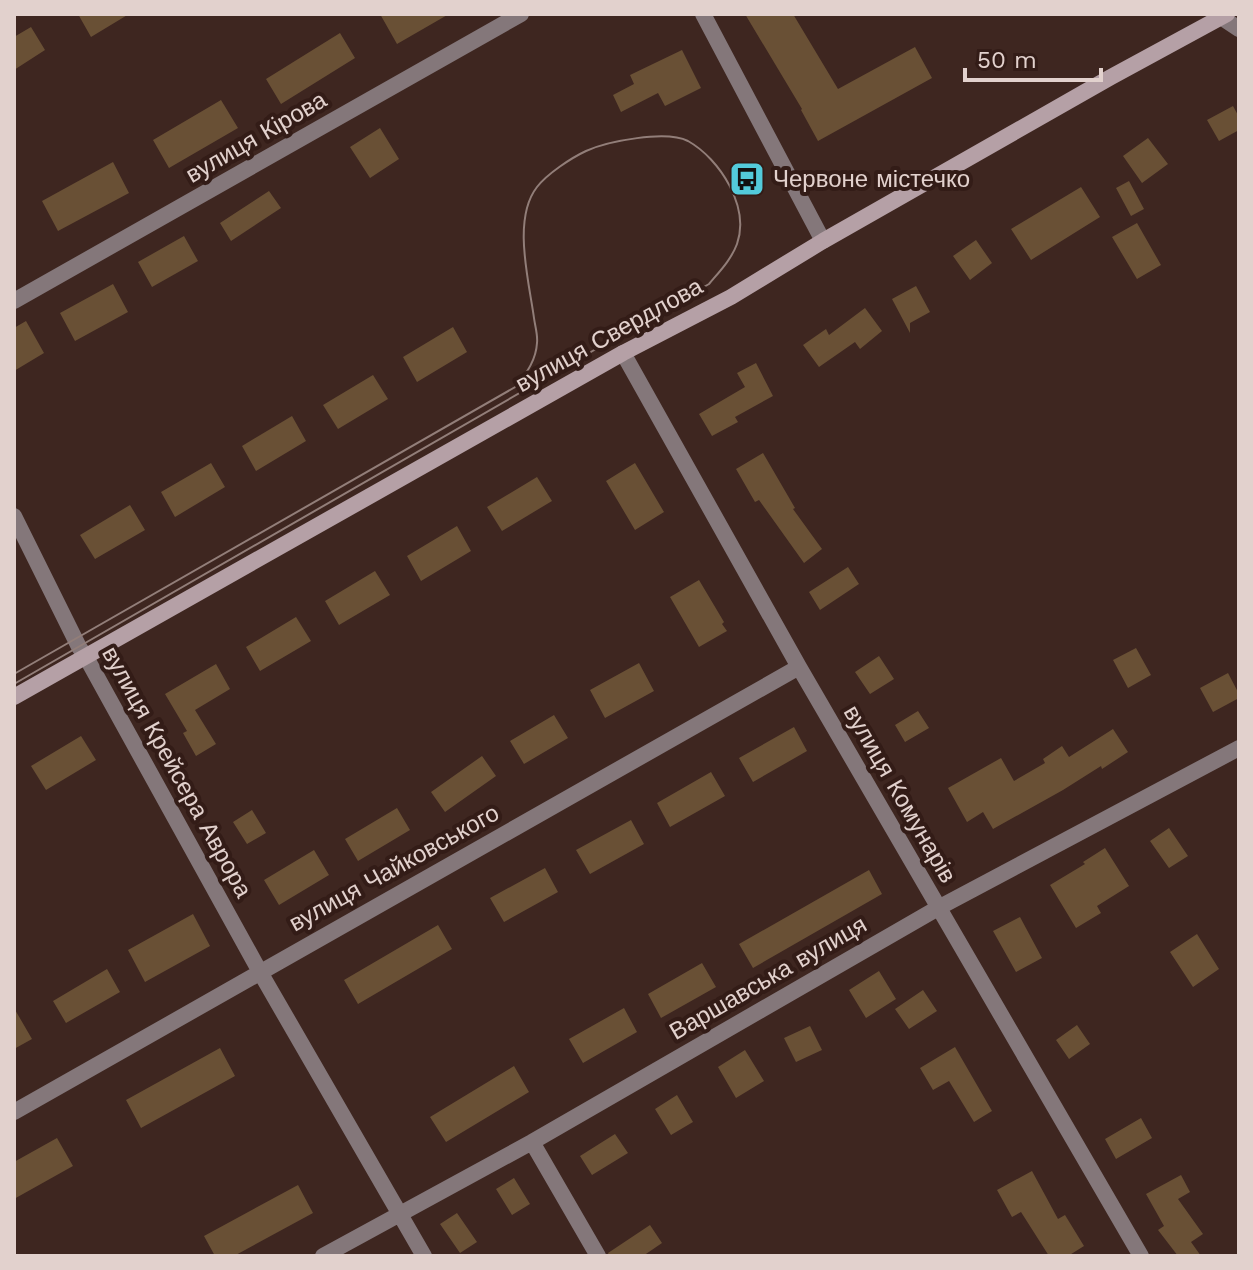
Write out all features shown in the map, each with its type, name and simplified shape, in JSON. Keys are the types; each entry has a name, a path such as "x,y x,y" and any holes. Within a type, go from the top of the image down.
{"street":[{"name":"вулиця Кірова","path":"14,301 521,14"},
{"path":"703,14 823,241"},
{"path":"1224,16 1239,29"},
{"name":"вулиця Свердлова","path":"14,697 623,353 731,297 823,241 1224,16"},
{"name":"вулиця Комунарів","path":"623,353 799,667 1141,1256"},
{"name":"вулиця Крейсера Аврора","path":"14,516 79,647 260,972 424,1256"},
{"name":"вулиця Чайковського","path":"14,1112 799,667"},
{"name":"Варшавська вулиця","path":"323,1256 532,1142 938,908 1239,748"},
{"path":"532,1142 598,1256"}],"building":[{"path":"78,14 129,14 91,37"},
{"path":"380,14 449,14 397,44"},
{"path":"745,14 793,14 838,89 915,47 932,78 818,141"},
{"path":"31,27 45,50 14,70 14,37"},
{"path":"340,33 355,58 281,104 266,79"},
{"path":"682,50 701,88 665,106 658,93 621,112 613,95 634,84 630,75"},
{"path":"221,100 238,128 169,168 153,140"},
{"path":"1233,106 1239,117 1239,130 1219,141 1207,120"},
{"path":"380,128 399,159 370,178 350,147"},
{"path":"1148,138 1168,164 1142,183 1123,156"},
{"path":"113,162 129,193 58,231 42,201"},
{"path":"1129,181 1144,209 1131,216 1116,188"},
{"path":"1081,187 1100,217 1031,260 1011,229"},
{"path":"269,191 281,208 231,241 220,223"},
{"path":"1137,223 1161,265 1137,279 1112,237"},
{"path":"184,236 198,261 152,287 138,262"},
{"path":"976,240 992,263 970,280 953,256"},
{"path":"113,284 128,312 75,341 60,313"},
{"path":"916,286 930,312 910,323 910,333 892,299"},
{"path":"865,308 882,331 860,349 855,342 819,367 803,345 826,329 829,335"},
{"path":"26,321 44,353 14,371 14,328"},
{"path":"453,327 467,352 417,382 403,357"},
{"path":"756,363 773,396 735,417 738,422 712,436 699,414 745,387 737,373"},
{"path":"373,375 388,399 338,429 323,405"},
{"path":"292,416 306,441 256,471 242,446"},
{"path":"763,453 793,509 822,549 804,563 759,500 755,502 736,469"},
{"path":"211,463 225,487 175,517 161,492"},
{"path":"635,463 664,512 635,530 606,481"},
{"path":"537,477 552,501 502,531 487,507"},
{"path":"130,505 145,530 95,559 80,535"},
{"path":"457,526 471,551 421,581 407,556"},
{"path":"848,567 859,584 820,610 809,592"},
{"path":"375,571 390,595 339,625 325,601"},
{"path":"699,580 727,631 699,647 670,597"},
{"path":"296,617 311,641 260,671 246,647"},
{"path":"1136,648 1151,675 1128,688 1113,660"},
{"path":"879,656 894,679 870,694 855,672"},
{"path":"639,663 654,691 605,718 590,690"},
{"path":"216,664 230,689 195,710 216,744 196,756 183,733 187,731 165,694"},
{"path":"1228,673 1239,698 1213,712 1200,688"},
{"path":"918,711 929,728 905,742 895,725"},
{"path":"554,715 568,738 524,764 510,741"},
{"path":"794,727 807,751 753,782 739,758"},
{"path":"1113,729 1128,752 993,829 983,812 967,822 948,788 1001,758 1014,781 1045,763 1043,759 1062,746 1069,757"},
{"path":"81,736 96,760 46,790 31,766"},
{"path":"482,756 496,776 445,812 431,792"},
{"path":"711,772 725,796 670,827 657,803"},
{"path":"397,808 410,830 358,861 345,839"},
{"path":"252,810 266,833 247,844 233,822"},
{"path":"631,820 644,844 590,874 576,850"},
{"path":"1169,828 1188,856 1169,868 1150,841"},
{"path":"1105,848 1129,886 1097,906 1101,913 1076,928 1050,885"},
{"path":"314,850 329,875 279,905 264,880"},
{"path":"545,868 558,892 504,922 490,898"},
{"path":"869,870 882,894 753,968 739,944"},
{"path":"193,914 210,946 145,982 128,950"},
{"path":"1020,917 1042,958 1016,972 993,931"},
{"path":"438,925 452,949 358,1004 344,980"},
{"path":"1197,934 1219,969 1193,987 1170,952"},
{"path":"702,963 716,987 661,1018 648,994"},
{"path":"107,969 120,992 66,1023 53,1001"},
{"path":"879,971 896,999 866,1018 849,990"},
{"path":"923,990 937,1011 909,1029 895,1009"},
{"path":"14,1008 32,1039 14,1049"},
{"path":"624,1008 637,1032 583,1063 569,1039"},
{"path":"1077,1025 1090,1044 1069,1059 1056,1040"},
{"path":"810,1026 822,1050 796,1062 784,1038"},
{"path":"955,1047 992,1111 974,1122 949,1081 933,1090 920,1068"},
{"path":"220,1048 235,1076 141,1128 126,1100"},
{"path":"745,1050 764,1081 736,1098 718,1067"},
{"path":"514,1066 529,1092 446,1142 430,1117"},
{"path":"677,1095 693,1122 671,1135 655,1109"},
{"path":"1141,1118 1152,1138 1116,1159 1105,1139"},
{"path":"615,1134 628,1153 592,1175 580,1156"},
{"path":"57,1138 73,1166 14,1199 14,1162"},
{"path":"1032,1171 1058,1219 1065,1215 1084,1246 1068,1256 1049,1256 1021,1212 1012,1217 997,1190"},
{"path":"1181,1175 1190,1192 1178,1199 1203,1234 1191,1242 1201,1256 1178,1256 1158,1230 1164,1226 1146,1194"},
{"path":"514,1178 530,1204 512,1215 496,1189"},
{"path":"298,1185 313,1213 234,1256 215,1256 204,1236"},
{"path":"457,1213 477,1242 460,1253 440,1224"},
{"path":"650,1225 662,1243 643,1256 609,1256 608,1253"}],"tram line":[{"path":"14,674 517,386 533,360 537,340 524,251 525,216 529,200 537,187 560,167 586,151 608,144 637,138 666,137 688,141 711,159 721,172 736,200 740,230 732,255 709,284 14,684"}],"place":[{"name":"Червоне містечко","path":"747,179"}]}
